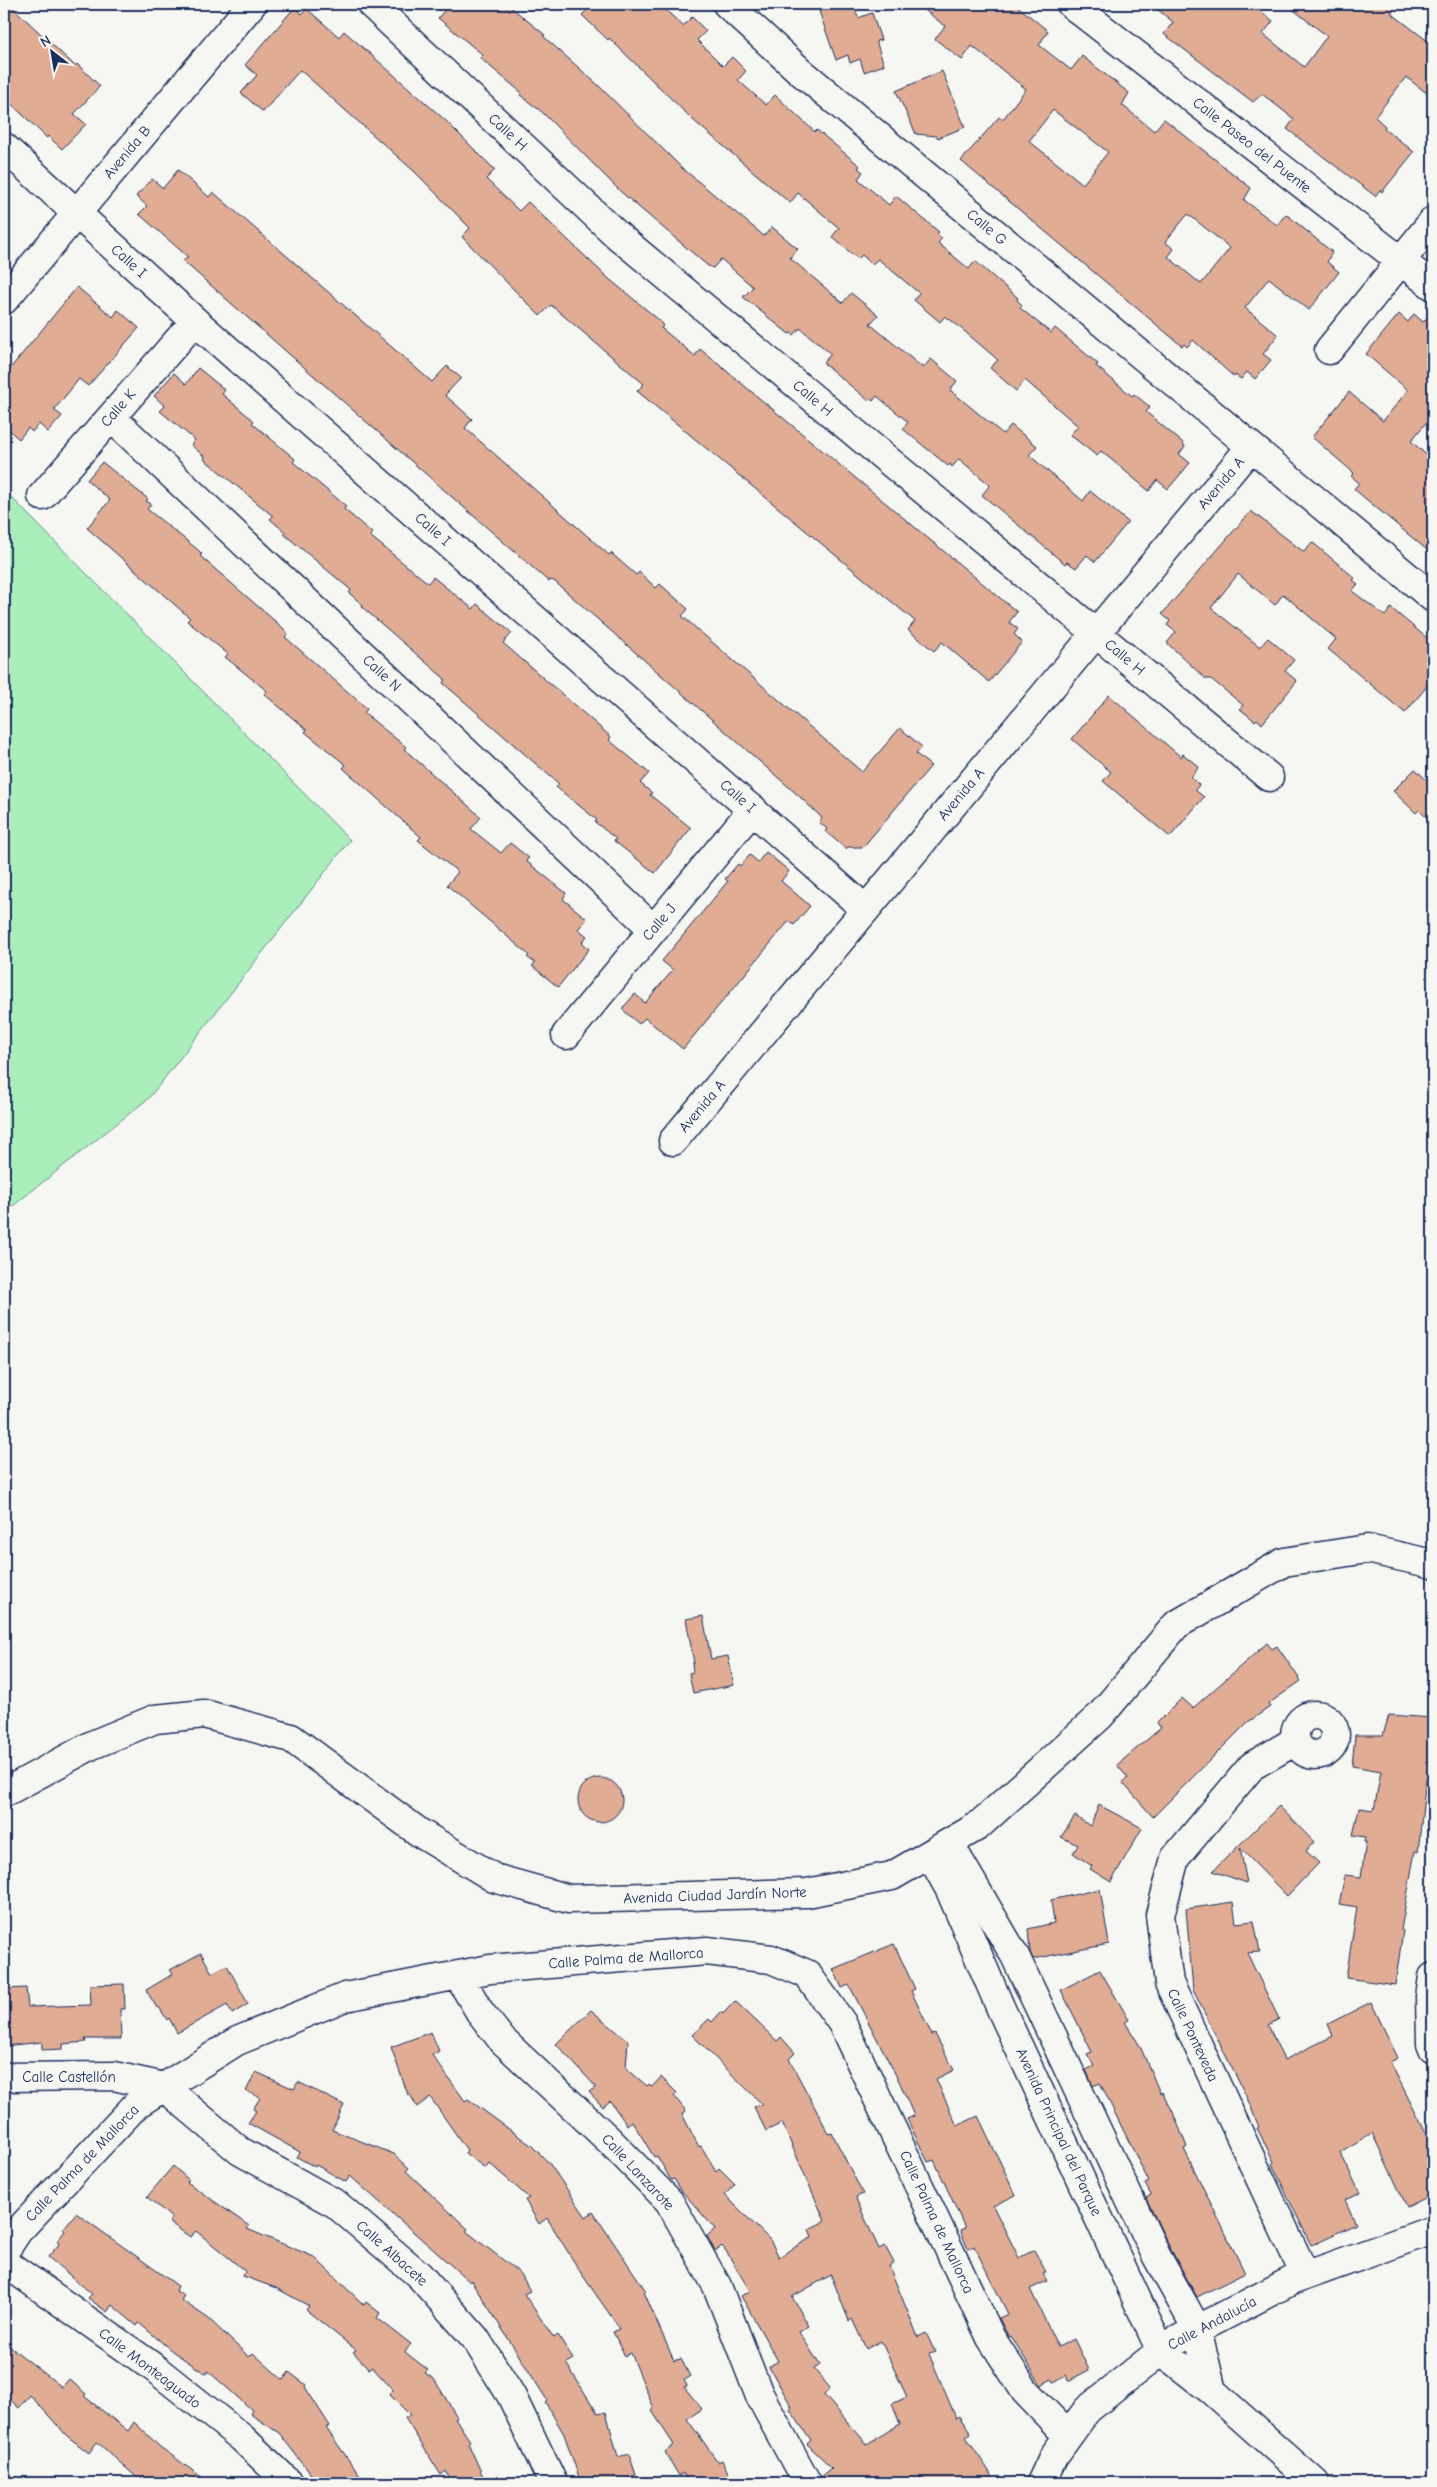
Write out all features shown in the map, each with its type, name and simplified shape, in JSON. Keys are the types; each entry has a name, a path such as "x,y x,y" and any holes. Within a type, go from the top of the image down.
{"street":[{"name":"Avenida B","path":"4,300 252,4"},
{"name":"Calle H","path":"371,4 617,234 1269,777"},
{"name":"Calle G","path":"727,4 800,71 1250,448 1433,598"},
{"name":"Calle Paseo del Puente","path":"1071,4 1433,286"},
{"name":"Calle I","path":"4,147 195,321 865,909"},
{"path":"1329,350 1433,221"},
{"name":"Calle K","path":"42,496 195,321"},
{"name":"Calle N","path":"111,417 653,929"},
{"name":"Avenida A","path":"673,1141 1250,448"},
{"name":"Calle J","path":"566,1035 753,809"},
{"name":"Avenida Ciudad Jardín Norte","path":"4,1793 92,1745 155,1719 204,1714 291,1738 420,1833 494,1878 569,1899 808,1893 892,1876 978,1826 1100,1716 1176,1625 1284,1562 1367,1549 1433,1564"},
{"name":"Calle Ponteveda","path":"1295,1741 1252,1766 1175,1858 1160,1915 1169,1983 1304,2276"},
{"path":"939,1849 1015,1956 1156,2255 1197,2329 1212,2391"},
{"name":"Avenida Principal del Parque","path":"939,1849 950,1890 1001,2008 1161,2351 1212,2391 1309,2481"},
{"name":"Calle Palma de Mallorca","path":"4,2252 18,2231 137,2104 237,2041 345,1997 490,1969 707,1951 772,1959 807,1974 842,2023 991,2338 1025,2392 1068,2436"},
{"name":"Calle Lanzarote","path":"458,1975 480,2012 502,2040 609,2140 669,2201 717,2286 758,2394 807,2483"},
{"path":"1433,1976 1430,1997 1431,2044 1433,2049"},
{"name":"Calle Castellón","path":"4,2077 114,2076 164,2087"},
{"name":"Calle Albacete","path":"164,2087 240,2151 336,2204 420,2274 475,2338 511,2395 553,2483"},
{"name":"Calle Andalucía","path":"1041,2483 1053,2457 1086,2410 1161,2351 1197,2329 1304,2276 1433,2230"},
{"name":"Calle Monteaguado","path":"4,2262 152,2367 242,2438 289,2483"}],"green space":[{"path":"4,490 350,840 149,1098 4,1213"}],"building":[{"path":"4,4 9,4 75,66 77,64 100,86 74,114 86,124 62,149 48,136 47,138 4,97"},
{"path":"450,4 507,4 545,35 543,36 597,84 682,168 764,236 772,227 798,249 790,258 843,303 851,293 878,315 870,324 923,368 931,359 957,381 950,390 1003,434 1011,425 1037,446 1029,455 1083,501 1090,491 1128,522 1095,562 1087,555 1076,568 1067,562 1065,564 982,495 990,485 959,459 952,467 950,464 948,466 903,429 908,422 877,396 873,401 871,398 868,400 823,363 831,354 800,328 794,335 789,334 743,297 753,287 721,259 713,268 708,266 621,192 542,112 520,95 522,93 480,58 483,55 438,18"},
{"path":"593,4 659,4 683,26 692,17 706,31 697,40 723,66 732,57 746,71 738,80 766,105 775,95 815,132 817,130 860,166 858,168 863,172 858,179 889,205 896,196 939,232 937,234 942,238 938,243 969,269 975,261 1018,298 1017,300 1022,305 1020,308 1051,333 1055,328 1132,396 1134,394 1150,407 1146,412 1183,443 1185,447 1179,454 1190,463 1168,489 1157,480 1149,491 1101,451 1097,456 1070,435 1078,426 1025,380 1016,391 990,368 998,360 956,324 945,316 940,322 914,300 919,293 878,259 872,264 862,255 858,259 832,237 839,228 798,193 790,203 693,120 609,38 608,40 582,15"},
{"path":"840,4 854,4 858,18 872,13 881,40 876,41 884,65 864,72 860,59 850,63 848,55 836,60 819,11"},
{"path":"917,4 1015,4 1048,31 1039,45 1071,70 1082,56 1129,93 1122,105 1154,131 1164,119 1251,188 1244,200 1277,225 1286,214 1332,252 1327,262 1339,272 1309,310 1269,278 1245,308 1278,335 1263,354 1271,360 1255,379 1247,372 1241,379 1235,375 1234,377 1193,340 1187,347 1184,344 1182,346 961,161 999,117 1003,119 1026,89 972,46 962,60 935,39 945,26","holes":["1053,110 1108,152 1083,184 1029,141","1188,214 1230,248 1201,284 1168,257 1174,249 1165,242"]},
{"path":"1151,4 1251,4 1273,21 1263,34 1304,67 1327,36 1286,4 1398,4 1391,13 1433,45 1433,98 1406,77 1375,117 1385,126 1384,128 1414,152 1382,192 1380,190 1375,196 1287,129 1294,119 1262,94 1253,102 1164,34 1173,22"},
{"path":"295,7 302,14 307,9 339,37 344,31 444,119 495,170 486,179 519,211 528,202 608,278 659,320 663,326 661,328 695,356 700,349 1017,612 1009,622 1018,629 1014,634 1022,642 989,682 942,642 934,651 908,630 915,621 637,391 644,384 551,305 540,316 462,237 470,228 415,172 300,70 263,112 241,93 257,75 245,65"},
{"path":"942,71 965,127 938,138 937,136 916,134 896,91"},
{"path":"178,170 209,197 213,192 432,382 447,366 461,378 445,395 472,419 465,428 609,555 611,553 636,575 639,572 656,588 660,584 688,609 682,616 862,772 900,728 922,747 916,754 931,766 863,847 848,847 846,849 825,831 827,829 819,822 822,818 799,796 554,581 550,580 549,582 183,261 188,257 139,214 147,206 136,196 152,179 163,188"},
{"path":"77,287 113,317 118,310 139,328 88,386 79,379 54,410 62,416 48,432 39,424 32,432 28,428 19,439 4,426 4,376"},
{"path":"1433,312 1433,414 1411,441 1433,461 1433,555 1354,489 1359,483 1351,476 1354,473 1312,437 1349,392 1383,421 1408,390 1366,354 1399,314 1408,322 1414,314 1423,322"},
{"path":"198,368 225,390 222,394 254,421 252,423 295,459 293,462 346,506 344,509 372,533 370,536 428,583 433,577 473,609 477,604 512,633 503,643 611,737 609,740 649,773 640,783 652,793 650,795 691,828 655,873 614,841 616,839 595,822 597,820 556,787 559,784 443,683 445,679 362,607 364,606 349,593 351,590 284,534 285,532 270,519 273,516 204,459 205,457 191,445 195,440 160,411 165,406 154,396 174,373 186,384"},
{"path":"102,462 148,499 146,501 151,504 147,509 197,549 202,554 200,556 284,629 288,634 285,637 367,709 364,713 406,747 404,749 481,817 471,829 501,853 510,843 529,858 526,861 566,893 563,899 587,919 578,929 587,936 582,942 589,949 558,987 532,966 535,963 527,957 529,955 447,885 458,872 418,840 421,837 343,768 346,765 305,732 307,730 264,694 267,691 225,657 228,654 187,621 190,618 87,528 110,500 87,480"},
{"path":"1251,511 1304,552 1312,542 1355,578 1353,580 1358,584 1352,591 1385,616 1391,608 1433,643 1433,679 1405,713 1328,649 1336,639 1283,594 1275,605 1238,574 1211,608 1260,647 1268,638 1294,660 1285,671 1297,681 1262,724 1240,709 1243,705 1211,679 1206,679 1167,643 1176,632 1167,625 1170,621 1162,614"},
{"path":"1109,695 1181,757 1183,754 1199,767 1191,777 1199,785 1195,790 1204,797 1170,837 1103,781 1111,772 1072,739"},
{"path":"1415,769 1433,786 1433,824 1419,810 1416,813 1393,791"},
{"path":"766,852 789,871 781,881 810,906 794,925 789,921 683,1049 645,1018 639,1024 622,1009 635,994 645,1003 673,970 662,961 728,881 725,879 738,864 740,866 750,855 758,862"},
{"path":"703,1616 711,1659 728,1656 734,1685 693,1693 689,1673 693,1672 692,1663 694,1663 686,1619"},
{"path":"1267,1643 1272,1649 1277,1646 1301,1681 1268,1704 1270,1707 1248,1722 1153,1817 1122,1782 1128,1778 1117,1765 1161,1728 1157,1723 1182,1698 1193,1708"},
{"path":"1389,1715 1433,1718 1428,1778 1426,1778 1418,1852 1415,1851 1401,1930 1403,1931 1395,1985 1346,1978 1357,1907 1339,1904 1345,1875 1361,1877 1366,1842 1364,1842 1365,1837 1353,1835 1359,1808 1374,1810 1381,1771 1352,1766 1355,1735 1383,1735"},
{"path":"604,1778 616,1784 621,1791 621,1809 616,1816 609,1821 596,1822 588,1819 581,1812 578,1796 581,1788 588,1781"},
{"path":"1099,1805 1142,1828 1111,1882 1090,1869 1092,1866 1073,1853 1078,1845 1061,1837 1075,1816 1090,1826"},
{"path":"1279,1806 1314,1842 1306,1851 1319,1863 1287,1896 1240,1848 1247,1883 1213,1871"},
{"path":"1100,1889 1109,1944 1033,1959 1030,1952 1028,1929 1054,1923 1051,1900"},
{"path":"1233,1902 1236,1923 1254,1921 1260,1952 1247,1953 1279,2019 1268,2025 1284,2060 1333,2036 1328,2024 1371,2002 1398,2058 1390,2062 1433,2147 1433,2194 1407,2207 1372,2133 1340,2152 1360,2193 1345,2200 1356,2224 1311,2245 1272,2164 1274,2162 1257,2128 1259,2127 1247,2098 1193,1990 1186,1909"},
{"path":"894,1944 915,1989 911,1991 932,2035 935,2034 954,2070 936,2079 957,2126 978,2116 1016,2195 993,2206 1019,2258 1034,2250 1046,2272 1043,2274 1047,2281 1030,2289 1058,2347 1074,2339 1089,2370 1068,2381 1066,2375 1054,2382 1052,2379 1041,2385 1011,2336 1009,2337 1005,2330 999,2318 1008,2314 974,2246 968,2249 960,2230 965,2228 934,2160 928,2162 907,2119 914,2116 900,2083 849,1985 842,1988 833,1969"},
{"path":"201,1953 212,1973 227,1965 248,2004 232,2014 227,2005 177,2033 169,2018 167,2020 159,2007 157,2008 146,1990 173,1974 170,1970"},
{"path":"1100,1970 1129,2020 1125,2022 1140,2046 1160,2093 1162,2092 1172,2110 1187,2147 1184,2149 1245,2273 1197,2297 1170,2248 1146,2198 1151,2195 1145,2184 1149,2182 1100,2083 1093,2086 1086,2070 1094,2066 1087,2054 1092,2052 1061,1990"},
{"path":"124,1984 125,2009 120,2009 121,2039 85,2039 86,2042 63,2044 63,2049 42,2050 42,2042 4,2046 4,1989 26,1988 28,2007 91,2005 90,1985"},
{"path":"735,2001 777,2041 781,2037 795,2053 789,2059 829,2134 832,2133 863,2194 856,2197 857,2201 879,2249 885,2246 894,2263 889,2266 918,2337 926,2333 935,2352 929,2354 956,2418 959,2416 971,2434 966,2437 997,2483 823,2483 821,2477 832,2468 807,2444 811,2440 790,2410 792,2407 769,2367 778,2361 741,2296 750,2291 726,2251 722,2246 715,2251 707,2236 715,2229 681,2190 674,2179 671,2180 657,2156 654,2157 632,2121 627,2125 610,2101 603,2107 589,2092 596,2087 556,2044 591,2010 628,2041 626,2068 647,2086 649,2084 652,2087 661,2077 677,2093 674,2096 686,2111 682,2114 699,2147 701,2146 716,2171 719,2168 735,2184 725,2195 770,2240 779,2257 812,2237 809,2229 825,2221 782,2123 766,2131 754,2107 762,2104 692,2035 709,2019 712,2022 721,2012 723,2014","holes":["831,2275 849,2321 852,2319 866,2349 881,2341 907,2397 892,2404 900,2424 867,2444 824,2395 830,2388 814,2369 820,2365 799,2332 809,2326 792,2297"]},
{"path":"431,2032 439,2051 432,2055 465,2101 468,2099 532,2146 549,2163 586,2217 593,2212 646,2291 644,2292 674,2361 681,2359 690,2376 684,2380 687,2386 684,2387 702,2409 687,2419 718,2462 722,2460 733,2483 688,2483 683,2473 679,2476 665,2452 674,2445 652,2411 654,2409 631,2353 625,2356 613,2332 620,2329 581,2273 547,2218 539,2224 525,2200 529,2198 489,2163 485,2168 465,2153 467,2150 430,2097 417,2107 410,2094 408,2095 391,2047"},
{"path":"256,2072 294,2089 298,2082 344,2105 332,2130 394,2154 409,2168 406,2171 468,2229 466,2231 521,2274 530,2291 524,2294 554,2338 558,2335 573,2359 566,2363 598,2414 606,2412 618,2457 629,2454 636,2475 629,2477 632,2483 581,2483 564,2434 545,2402 547,2400 471,2280 470,2282 350,2176 346,2182 316,2165 315,2167 297,2157 300,2152 248,2123 256,2111 253,2109 260,2098 246,2091"},
{"path":"173,2166 189,2180 187,2182 249,2226 247,2229 314,2257 364,2305 366,2302 380,2313 377,2318 411,2344 405,2352 428,2370 425,2373 434,2379 470,2441 468,2443 486,2483 452,2483 446,2471 441,2475 405,2418 410,2415 389,2394 393,2390 372,2367 369,2369 353,2352 356,2350 306,2310 309,2306 276,2288 243,2276 245,2271 196,2231 190,2237 169,2222 172,2218 147,2197"},
{"path":"76,2213 178,2286 176,2291 184,2296 181,2300 209,2319 249,2357 253,2353 283,2380 289,2372 306,2385 305,2387 330,2426 326,2428 365,2483 333,2483 328,2475 317,2482 279,2433 250,2414 252,2410 208,2371 206,2374 172,2351 139,2323 137,2326 112,2305 107,2312 88,2298 92,2294 48,2257 59,2244 57,2241 65,2231 63,2229"},
{"path":"4,2342 62,2387 69,2379 86,2394 84,2396 128,2431 134,2422 160,2447 210,2483 143,2483 97,2442 89,2453 67,2436 30,2395 19,2408 4,2394"}]}
